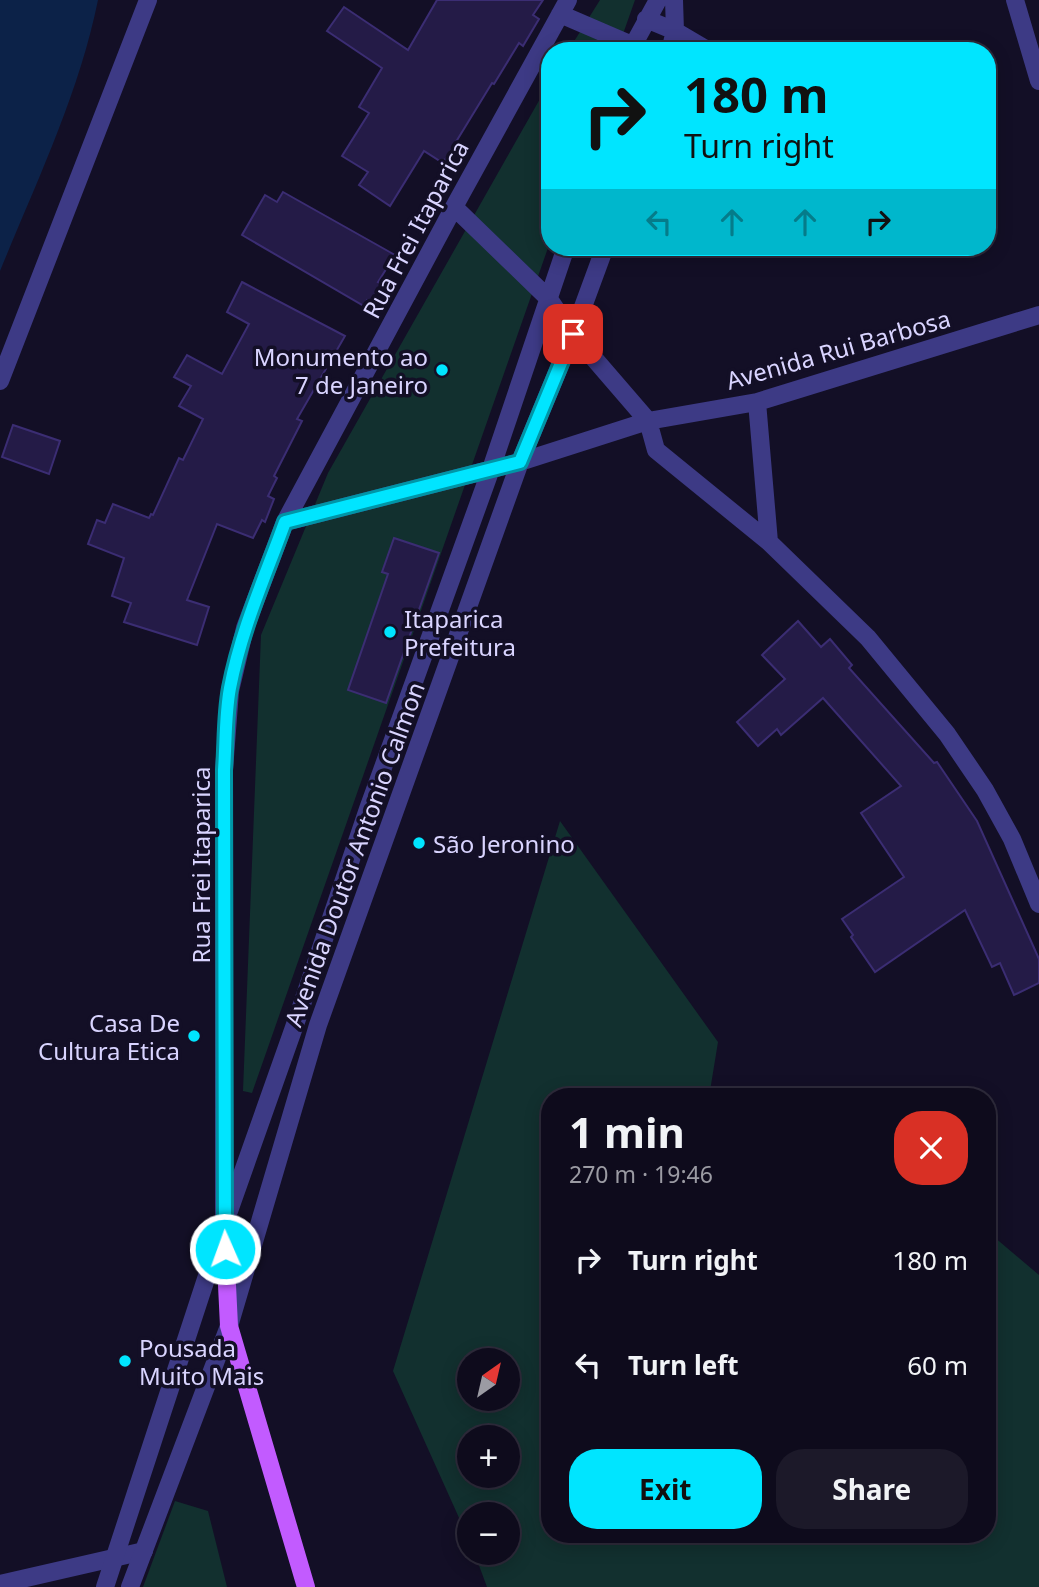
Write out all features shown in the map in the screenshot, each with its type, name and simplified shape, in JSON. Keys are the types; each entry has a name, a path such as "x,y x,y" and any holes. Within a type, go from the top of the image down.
{"main road":[{"path":"224,1224 229,1326 306,1587"}],"street":[{"path":"0,381 148,0"},
{"path":"634,42 658,0"},
{"path":"672,42 675,31 674,0"},
{"path":"1015,0 1039,81"},
{"path":"564,7 621,42"},
{"name":"Rua Frei Itaparica","path":"545,42 564,7"},
{"path":"646,19 694,42"},
{"name":"Rua Frei Itaparica","path":"224,1224 224,770 230,691 245,628 285,522 541,49"},
{"path":"454,207 549,299 573,334 648,421 656,450 769,542 868,638 947,734 985,790 1012,839 1039,904"},
{"name":"Avenida Doutor Antonio Calmon","path":"105,1587 224,1224 368,809 491,469 563,256"},
{"name":"Avenida Doutor Antonio Calmon","path":"130,1587 229,1326 318,1025 391,818 520,462 602,256"},
{"name":"Avenida Rui Barbosa","path":"285,522 520,462 648,421 757,402 1039,315"},
{"path":"757,402 769,542"},
{"path":"368,809 391,818"},
{"path":"298,1016 318,1025"},
{"path":"0,1584 144,1551"}],"green space":[{"path":"600,0 635,0 620,42 574,42"},
{"path":"541,97 541,256 545,256 252,1093 243,1091 261,635 328,473"},
{"path":"560,821 718,1042 710,1088 541,1088 541,1543 996,1543 996,1239 1039,1275 1039,1587 487,1587 479,1565 520,1565 520,1502 457,1502 457,1513 393,1371"},
{"path":"175,1501 208,1511 227,1587 143,1587"}],"water":[{"path":"0,0 98,0 80,70 68,104 0,271"}],"building":[{"path":"437,0 543,0 533,15 539,19 523,46 519,43 443,163 424,151 390,206 359,185 368,172 342,156 369,113 359,107 382,68 327,31 344,7 408,50"},
{"path":"283,192 395,255 378,282 384,285 373,303 367,300 364,306 242,235 265,195 277,202"},
{"path":"242,282 345,336 297,419 302,421 274,476 277,478 268,496 274,499 265,522 262,520 253,538 217,524 187,600 209,607 197,645 124,622 131,603 112,596 124,558 88,544 97,520 105,523 113,504 149,518 153,515 179,458 183,460 203,419 179,406 191,386 174,377 187,355 222,374 249,324 227,312"},
{"path":"13,425 60,441 49,474 2,457"},
{"name":"Itaparica Prefeitura","path":"394,538 439,553 386,703 348,690 388,574 382,572"},
{"path":"798,621 821,647 830,639 852,665 849,668 934,763 937,762 977,821 1039,959 1039,983 1014,995 1000,963 992,967 965,910 875,972 851,937 853,935 842,919 904,877 861,813 901,786 823,698 781,735 777,729 758,746 737,722 785,679 762,655"}],"place":[{"name":"Monumento ao 7 de Janeiro","path":"442,370"},
{"name":"Itaparica Prefeitura","path":"390,632"},
{"name":"São Jeronino","path":"419,843"},
{"name":"Casa De Cultura Etica","path":"194,1036"},
{"name":"Pousada Muito Mais","path":"125,1361"}],"route":[{"path":"225,1249 224,770 227,716 245,628 285,522 520,462 573,334"}]}
